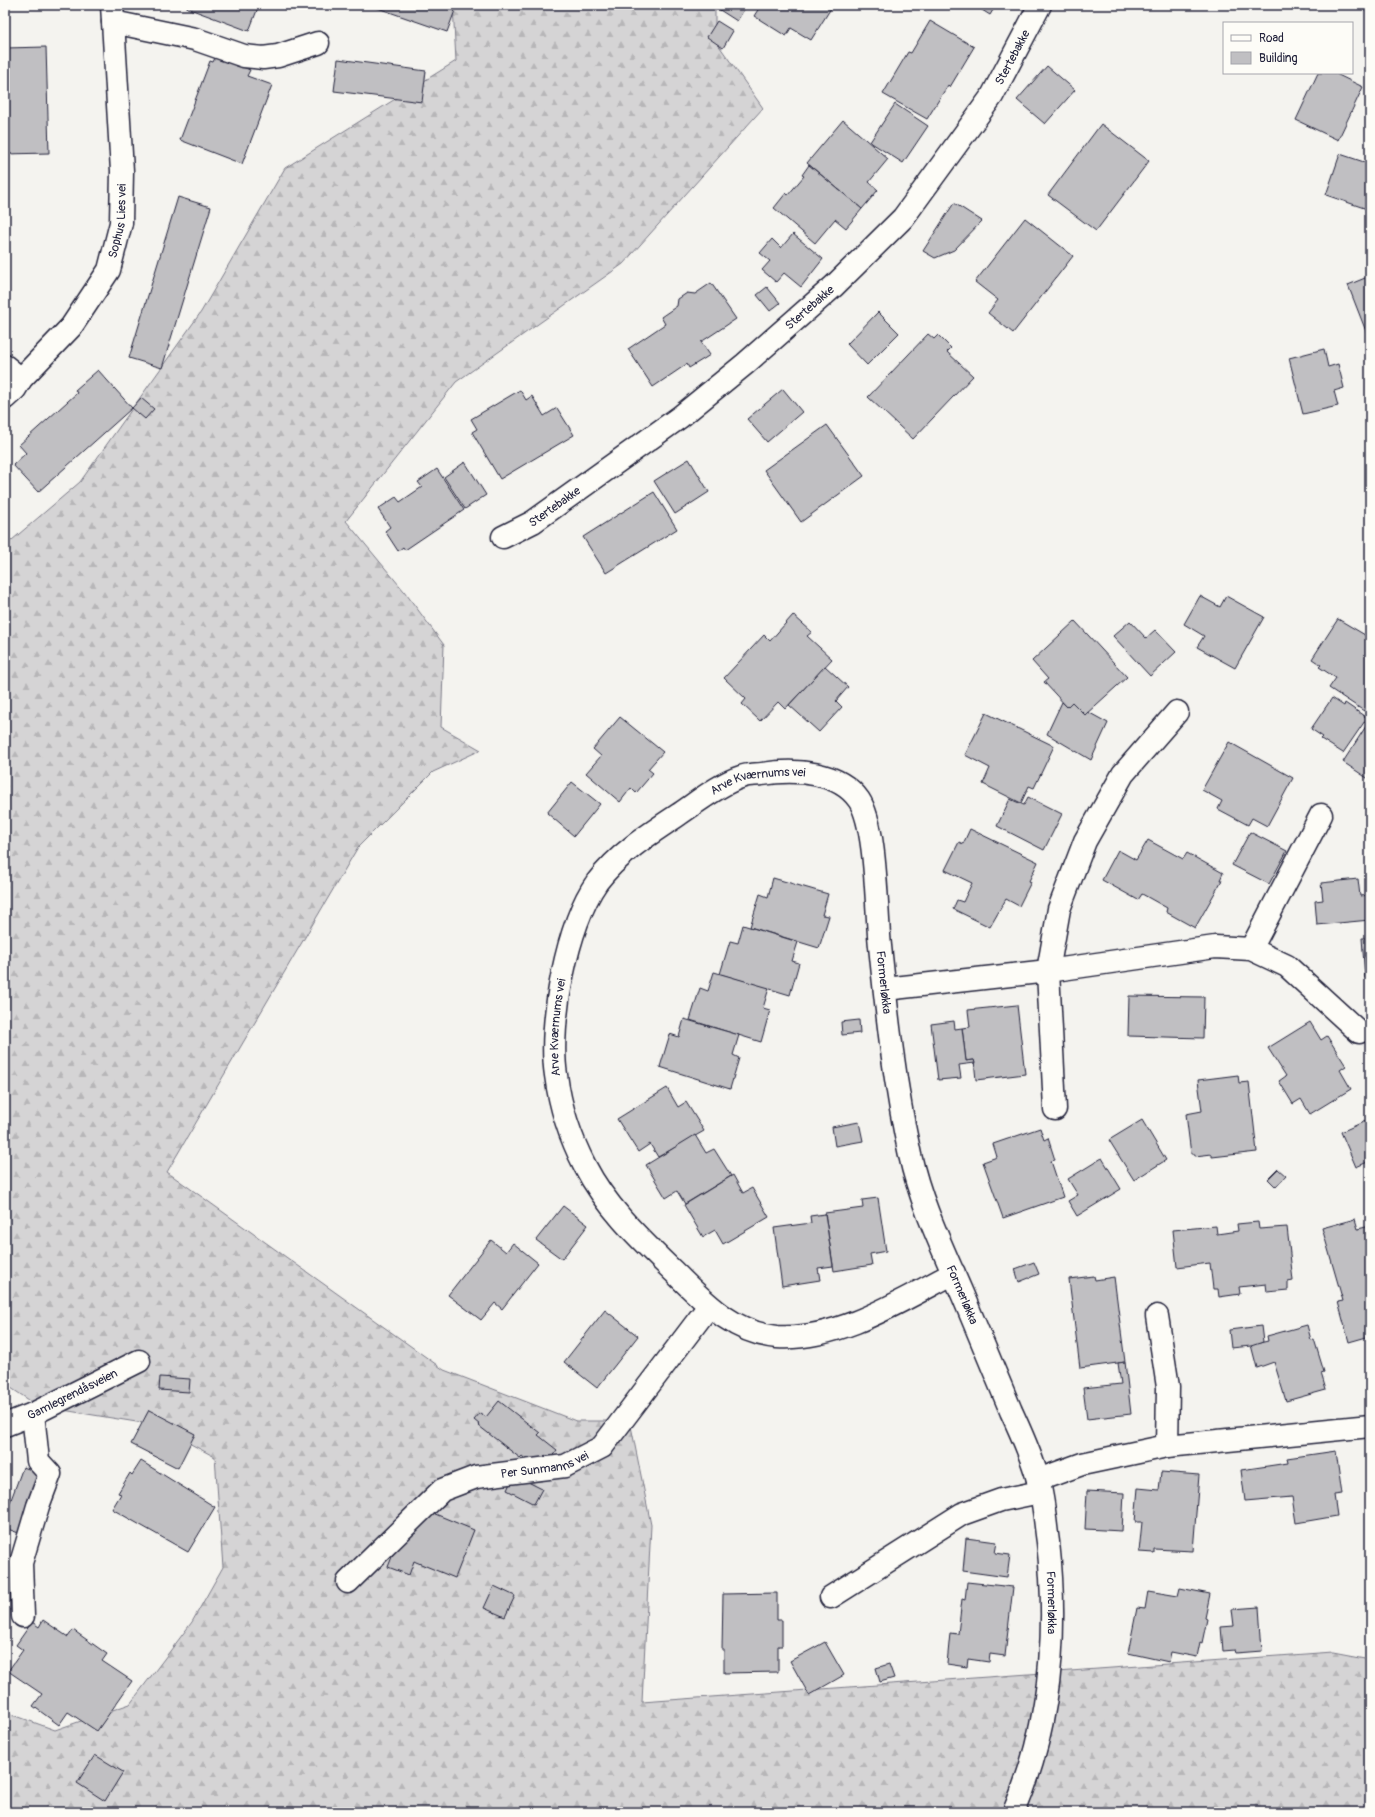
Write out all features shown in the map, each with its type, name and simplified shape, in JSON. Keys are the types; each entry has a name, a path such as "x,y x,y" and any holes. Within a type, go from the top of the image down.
{"street":[{"name":"Stertebakke","path":"503,537 533,522 680,417 745,364 834,286 903,218 992,96 1040,5"},
{"path":"112,14 195,39 244,56 263,58 278,56 318,43"},
{"name":"Sophus Lies vei","path":"5,398 15,389 13,372 71,327 109,270 121,223 122,171 112,14"},
{"path":"1055,1109 1048,971 1059,908 1085,841 1123,774 1176,712"},
{"name":"Arve Kværnums vei","path":"838,781 813,773 774,772 741,777 707,795 634,845 600,878 582,906 569,946 558,1006 554,1045 556,1076 570,1134 585,1166 602,1195 637,1236 709,1306 741,1329 776,1337 817,1335 868,1317 954,1273"},
{"name":"Formerløkka","path":"838,781 856,796 866,814 872,846 879,945 893,1056 910,1159 925,1204 1039,1486 1051,1577 1052,1641 1047,1693 1039,1735 1025,1785 1014,1812"},
{"path":"1251,949 1321,815"},
{"path":"885,989 1048,971 1215,947 1251,949 1288,966 1359,1032"},
{"name":"Per Sunmanns vei","path":"348,1582 442,1490 476,1478 566,1466 602,1447 709,1306"},
{"path":"1157,1316 1168,1387 1167,1446"},
{"name":"Gamlegrendåsveien","path":"5,1425 33,1414 139,1361"},
{"path":"23,1616 21,1563 38,1506 50,1474 38,1461 33,1414"},
{"path":"831,1597 962,1514 1039,1486 1082,1464 1167,1446 1370,1426"}],"green space":[{"path":"453,5 715,5 715,40 763,108 623,264 456,382 346,521 404,591 444,645 441,727 481,750 433,772 358,847 167,1172 444,1370 576,1421 630,1421 651,1525 642,1702 1333,1652 1370,1659 1370,1812 5,1812 5,1712 55,1730 130,1704 192,1622 223,1567 215,1457 155,1425 38,1406 5,1384 5,546 80,482 201,312 285,168 456,61"}],"building":[{"path":"188,5 259,5 249,31 187,8"},
{"path":"369,5 457,5 447,32"},
{"path":"712,5 747,5 737,21"},
{"path":"761,5 833,5 811,40 791,28 786,36 754,16"},
{"path":"974,5 996,5 990,15"},
{"path":"717,21 733,31 723,48 707,37"},
{"path":"930,21 974,47 950,87 948,85 927,119 883,94 908,52 911,53"},
{"path":"46,47 49,153 5,154 5,48"},
{"path":"216,56 250,70 247,76 272,85 242,164 180,140 210,61 213,62"},
{"path":"338,59 426,71 422,102 334,91"},
{"path":"1047,66 1075,90 1045,124 1017,100"},
{"path":"1318,74 1336,74 1363,87 1338,140 1296,120"},
{"path":"895,104 928,126 903,163 870,142"},
{"path":"843,120 888,159 869,182 878,190 862,209 807,163"},
{"path":"1101,124 1149,161 1096,231 1048,195"},
{"path":"1340,154 1370,164 1370,210 1326,195"},
{"path":"809,165 862,209 846,228 835,219 815,243 774,208 786,193 788,195 804,176 802,175"},
{"path":"178,197 211,207 162,368 129,358"},
{"path":"954,203 982,221 954,250 935,258 923,251"},
{"path":"1025,218 1073,256 1013,333 988,313 998,300 975,282"},
{"path":"793,234 823,259 801,287 784,273 776,282 762,270 770,261 760,253 772,239 781,248"},
{"path":"1370,276 1370,338 1369,339 1348,285"},
{"path":"711,283 736,319 701,342 710,355 689,368 687,364 653,387 628,349 665,324 661,317 677,306 678,299 687,293 695,294"},
{"path":"767,287 780,303 770,311 757,295"},
{"path":"878,312 899,333 867,365 847,344"},
{"path":"928,334 934,339 938,335 951,348 947,352 973,376 913,439 868,397"},
{"path":"1324,349 1328,367 1338,364 1344,388 1334,391 1338,406 1303,414 1289,358"},
{"path":"98,370 132,408 38,492 13,465 26,453 19,445 77,393 75,390"},
{"path":"783,389 802,412 767,442 747,419"},
{"path":"520,390 526,400 532,396 544,416 557,408 574,435 500,479 472,432 477,429 471,419"},
{"path":"141,398 154,409 145,419 132,408"},
{"path":"827,425 864,476 801,522 764,470"},
{"path":"689,459 709,492 675,514 654,481"},
{"path":"465,462 486,495 465,509 444,477"},
{"path":"437,469 464,510 405,550 403,547 398,551 385,531 390,527 378,509 396,497 400,502 422,487 418,482"},
{"path":"654,492 677,529 606,573 583,537"},
{"path":"1200,596 1220,607 1226,596 1264,617 1235,668 1197,647 1204,636 1184,624"},
{"path":"793,615 812,632 807,636 832,659 785,709 778,702 760,721 742,704 746,699 724,678 764,635 770,641"},
{"path":"1338,619 1365,635 1370,627 1370,701 1364,711 1329,688 1336,678 1319,667 1321,665 1312,659"},
{"path":"1075,621 1127,677 1085,715 1072,702 1067,707 1044,682 1048,679 1032,661"},
{"path":"1130,621 1146,638 1155,630 1176,652 1150,676 1113,636"},
{"path":"825,666 848,687 836,701 842,707 819,732 789,705"},
{"path":"1332,698 1344,706 1345,703 1367,718 1343,753 1321,739 1323,737 1311,729"},
{"path":"1062,702 1067,707 1072,702 1085,715 1088,712 1108,723 1091,760 1047,734"},
{"path":"986,713 1054,746 1034,788 1029,786 1021,803 983,784 990,768 965,755"},
{"path":"620,717 663,752 648,769 653,773 636,793 631,788 620,802 586,773 601,756 593,749"},
{"path":"1370,720 1370,780 1343,762"},
{"path":"1229,742 1293,778 1267,826 1252,818 1248,825 1218,809 1222,801 1202,790"},
{"path":"572,782 600,804 574,836 547,813"},
{"path":"1028,797 1062,814 1044,850 997,826 1010,799 1024,805"},
{"path":"970,829 1038,862 1029,881 1031,882 1019,906 1006,899 990,927 953,909 957,900 963,902 972,883 945,870 959,842 963,844"},
{"path":"1250,832 1287,851 1269,884 1232,865"},
{"path":"1148,840 1183,859 1187,853 1223,873 1220,880 1222,880 1195,928 1166,912 1167,908 1142,894 1138,900 1102,880 1118,850 1136,860"},
{"path":"773,878 828,894 822,915 829,916 819,948 750,927 760,894 768,897"},
{"path":"1358,879 1360,896 1370,895 1370,920 1317,925 1315,901 1323,900 1321,883"},
{"path":"743,925 798,942 792,961 799,963 790,995 720,974 730,941 738,943"},
{"path":"1362,938 1370,938 1370,978 1365,978"},
{"path":"714,972 769,988 763,1008 770,1010 761,1042 690,1020 700,988 708,991"},
{"path":"1129,996 1204,997 1203,1038 1128,1036"},
{"path":"1017,1005 1025,1074 976,1080 974,1060 966,1061 962,1028 970,1027 968,1010"},
{"path":"684,1019 739,1035 733,1055 739,1058 730,1089 660,1067 670,1034 679,1037"},
{"path":"859,1020 860,1033 842,1035 841,1022"},
{"path":"954,1021 955,1029 962,1028 966,1061 974,1060 975,1063 959,1065 961,1078 938,1080 931,1024"},
{"path":"1310,1022 1321,1040 1327,1036 1346,1066 1340,1070 1351,1089 1310,1114 1301,1099 1293,1104 1279,1081 1286,1076 1268,1048"},
{"path":"1238,1075 1239,1083 1249,1082 1257,1152 1212,1157 1212,1154 1195,1156 1195,1154 1191,1154 1186,1114 1202,1111 1198,1080"},
{"path":"667,1088 678,1107 686,1102 704,1131 658,1157 650,1144 638,1152 617,1119"},
{"path":"1370,1119 1370,1161 1356,1167 1341,1132"},
{"path":"1142,1120 1166,1160 1134,1180 1109,1140"},
{"path":"859,1122 863,1141 835,1146 832,1127"},
{"path":"1040,1128 1044,1140 1048,1138 1055,1160 1051,1161 1063,1197 1003,1218 983,1162 997,1157 993,1144"},
{"path":"695,1135 706,1153 714,1149 731,1176 685,1204 677,1191 666,1198 646,1165"},
{"path":"1102,1158 1121,1189 1077,1216 1068,1201 1078,1195 1068,1179"},
{"path":"1278,1169 1286,1176 1276,1187 1268,1179"},
{"path":"733,1175 743,1193 752,1188 769,1217 723,1244 715,1230 703,1237 684,1205"},
{"path":"878,1198 886,1251 870,1254 872,1265 834,1271 825,1213 863,1208 862,1200"},
{"path":"563,1206 588,1225 562,1259 536,1240"},
{"path":"825,1214 833,1266 818,1268 820,1280 782,1286 774,1228 811,1223 810,1216"},
{"path":"1355,1219 1358,1229 1370,1226 1370,1336 1349,1342 1338,1302 1343,1301 1322,1228"},
{"path":"1258,1222 1259,1229 1287,1227 1293,1281 1288,1282 1288,1290 1267,1292 1266,1284 1239,1287 1240,1294 1219,1297 1218,1289 1213,1289 1210,1263 1177,1267 1173,1230 1216,1226 1217,1234 1238,1231 1237,1224"},
{"path":"491,1240 506,1252 513,1243 538,1263 502,1309 495,1303 481,1320 448,1295"},
{"path":"1034,1262 1039,1274 1019,1282 1015,1269"},
{"path":"1094,1276 1095,1280 1114,1277 1125,1362 1080,1368 1069,1279"},
{"path":"605,1310 638,1336 597,1388 564,1362"},
{"path":"1307,1325 1311,1340 1314,1339 1324,1372 1321,1373 1326,1390 1286,1401 1274,1362 1257,1368 1251,1345 1268,1341 1267,1336"},
{"path":"1261,1326 1263,1342 1251,1346 1231,1348 1229,1330"},
{"path":"1125,1362 1131,1414 1087,1419 1083,1388 1121,1384 1118,1363"},
{"path":"160,1377 190,1379 189,1392 159,1390"},
{"path":"499,1401 540,1433 538,1435 557,1450 550,1459 545,1455 535,1467 522,1456 520,1458 479,1426 480,1425 474,1420 480,1413 486,1417"},
{"path":"149,1410 195,1434 178,1468 131,1444"},
{"path":"1336,1451 1342,1494 1334,1495 1337,1516 1296,1523 1292,1497 1245,1501 1241,1470 1288,1463 1287,1458"},
{"path":"141,1461 215,1507 188,1552 112,1509 121,1494 118,1493 130,1473 132,1475"},
{"path":"23,1467 46,1475 24,1535 5,1528 5,1516"},
{"path":"1161,1472 1199,1475 1193,1551 1154,1549 1154,1553 1139,1552 1142,1522 1135,1522 1138,1488 1159,1490"},
{"path":"514,1475 542,1489 534,1504 507,1490"},
{"path":"1087,1491 1124,1493 1122,1531 1085,1529"},
{"path":"428,1511 474,1530 455,1578 414,1561 409,1575 388,1567 397,1544 401,1545 407,1531 415,1534 423,1515"},
{"path":"966,1538 997,1542 995,1553 1010,1555 1007,1577 963,1571"},
{"path":"967,1582 1013,1587 1005,1656 990,1654 989,1662 968,1659 967,1667 947,1664 950,1633 958,1634 962,1599 965,1600"},
{"path":"494,1586 515,1596 505,1617 484,1608"},
{"path":"1180,1588 1210,1594 1205,1618 1207,1619 1202,1643 1200,1642 1197,1657 1171,1652 1169,1662 1128,1653 1137,1608 1145,1609 1148,1591 1178,1596"},
{"path":"777,1593 777,1620 782,1620 782,1646 778,1646 778,1672 724,1673 724,1650 722,1650 723,1594"},
{"path":"1259,1607 1262,1651 1236,1653 1235,1650 1223,1651 1221,1627 1234,1626 1232,1609"},
{"path":"43,1620 68,1637 73,1630 107,1654 102,1661 132,1681 97,1731 68,1712 59,1725 33,1706 42,1694 8,1671 23,1650 16,1645 32,1622 39,1627"},
{"path":"825,1642 844,1675 809,1695 790,1661"},
{"path":"889,1664 894,1678 880,1682 876,1668"},
{"path":"95,1755 123,1772 105,1801 77,1783"}]}
